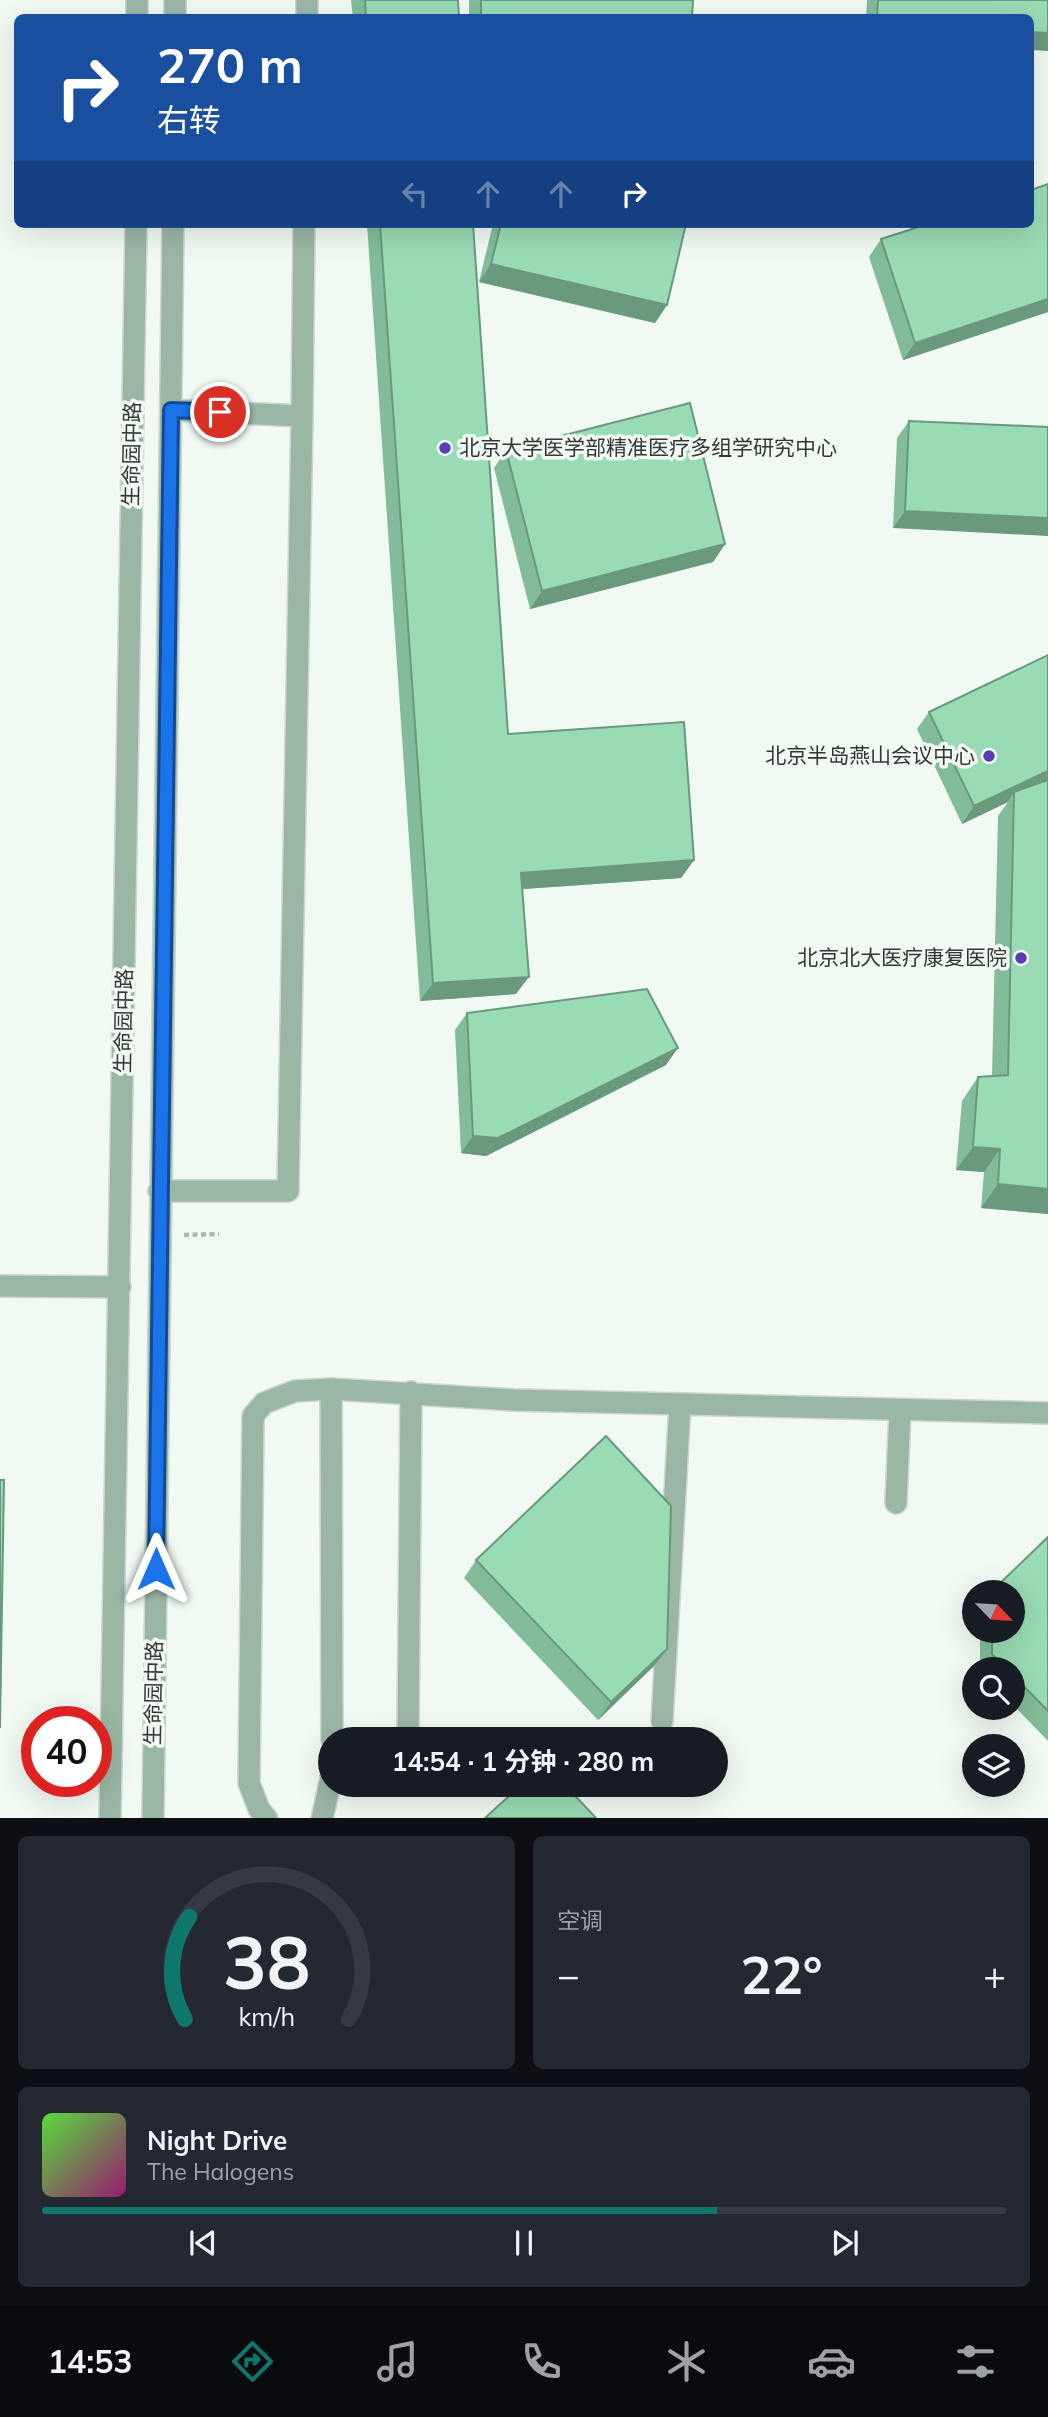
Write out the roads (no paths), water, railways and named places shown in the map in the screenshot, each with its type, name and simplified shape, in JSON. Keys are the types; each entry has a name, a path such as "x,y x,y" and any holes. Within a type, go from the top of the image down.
{"street":[{"name":"生命园中路","path":"110,1818 136,228"},
{"name":"生命园中路","path":"153,1818 173,228"},
{"path":"159,1191 288,1191 304,228"},
{"path":"171,410 302,416"},
{"path":"0,1286 120,1287"},
{"path":"331,1389 332,1727"},
{"path":"267,1818 259,1809 249,1783 253,1416 264,1403 295,1391 331,1389 514,1400 1048,1413"},
{"path":"408,1727 411,1392"},
{"path":"662,1721 680,1404"},
{"path":"896,1503 900,1410"},
{"path":"322,1818 327,1797"}],"place":[{"name":"北京大学医学部精准医疗多组学研究中心","path":"445,448"},
{"name":"北京半岛燕山会议中心","path":"989,756"},
{"name":"北京北大医疗康复医院","path":"1021,958"}]}
